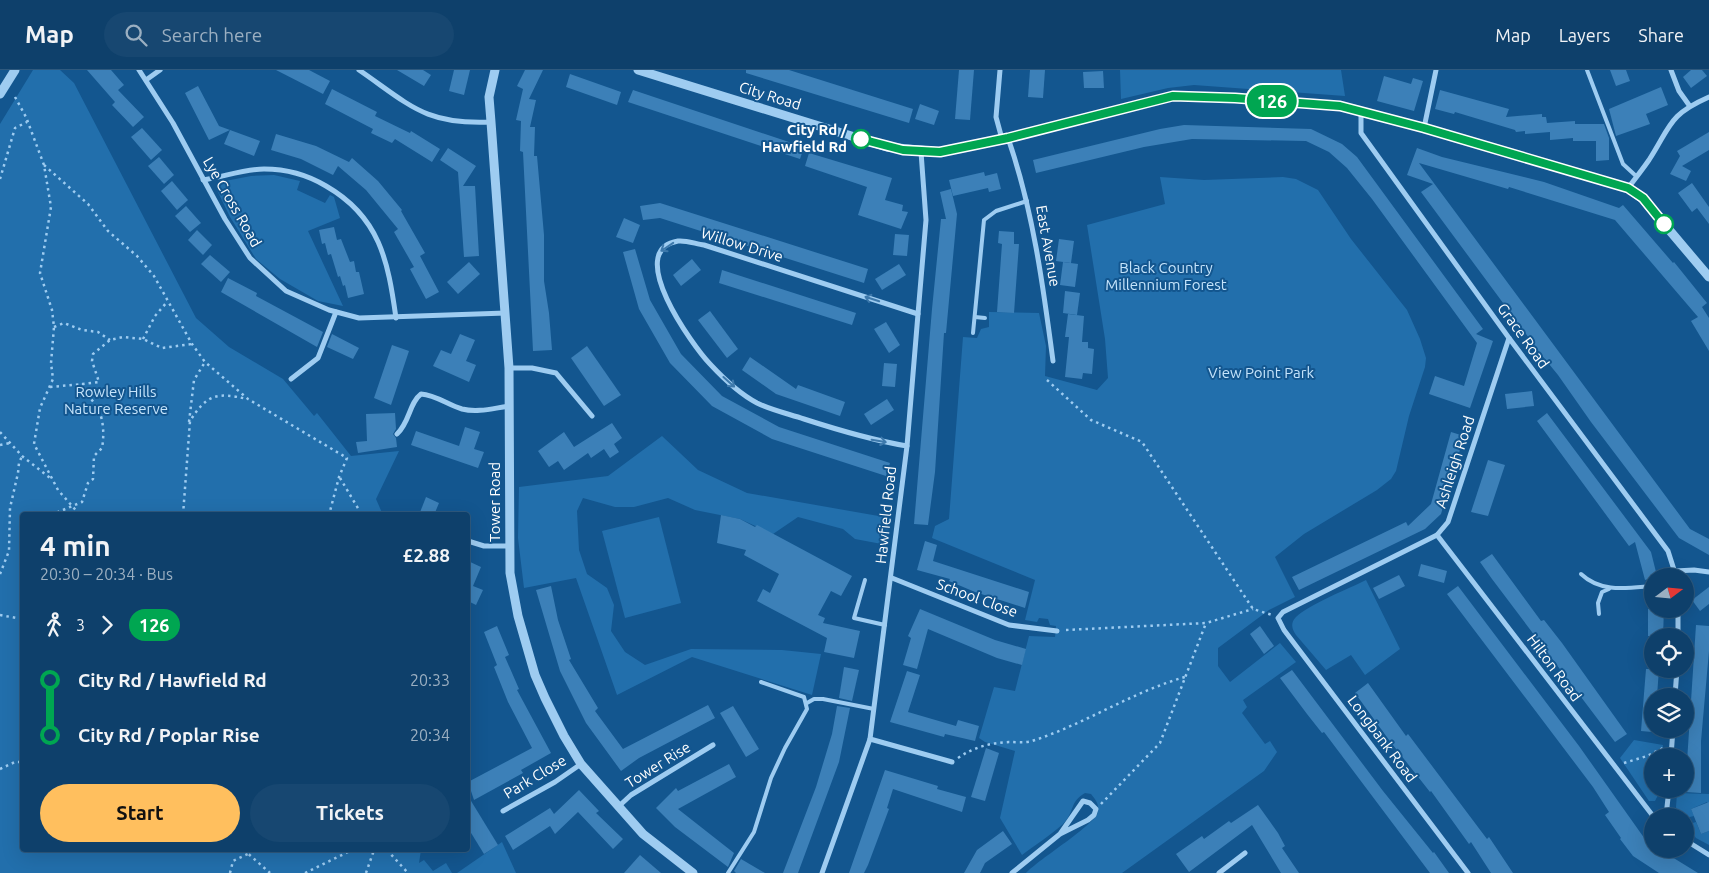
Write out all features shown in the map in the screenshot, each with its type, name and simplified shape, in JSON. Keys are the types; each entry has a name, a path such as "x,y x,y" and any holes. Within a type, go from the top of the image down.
{"street":[{"path":"0,94 15,70"},
{"name":"Lye Cross Road","path":"138,70 173,123 250,258 286,291 336,312 358,318 507,313"},
{"path":"146,80 160,70"},
{"path":"359,70 412,108 440,119 467,123 491,122"},
{"name":"Tower Road","path":"494,70 490,97 491,122 507,313 509,368 510,573 518,616 535,675 564,736 581,764 643,834 693,873"},
{"name":"City Road","path":"638,70 887,147 920,152 940,152 1005,138 1173,96 1235,98 1330,105 1424,128 1628,188 1643,198 1709,277"},
{"name":"East Avenue","path":"1000,70 996,117 1027,201 1037,245 1053,361"},
{"path":"1424,128 1436,70"},
{"path":"1671,70 1679,91 1689,106"},
{"path":"1628,188 1669,125 1689,106 1709,97"},
{"name":"Grace Road","path":"1361,112 1361,133 1509,338 1668,551 1673,568"},
{"name":"Hawfield Road","path":"822,873 870,738 892,578 926,220 920,152"},
{"path":"204,180 261,169 284,170 299,173 342,195 368,220 380,244 391,280 396,318"},
{"name":"Willow Drive","path":"906,446 869,440 757,403 710,364 689,337 667,303 658,274 658,261 660,252 670,243 680,241 704,245 918,314"},
{"path":"291,379 318,358 336,312"},
{"name":"Ashleigh Road","path":"1437,535 1448,522 1509,338"},
{"path":"509,368 532,368 556,373 592,416"},
{"path":"397,434 408,419 415,398 421,394 470,410 510,406"},
{"path":"1278,618 1283,612 1437,535"},
{"name":"Hilton Road","path":"1437,535 1612,766 1646,808"},
{"path":"470,541 484,546 509,546"},
{"path":"1694,570 1709,572"},
{"name":"School Close","path":"892,578 1009,625 1057,631"},
{"name":"Longbank Road","path":"1278,618 1284,630 1468,873"},
{"path":"870,738 952,762"},
{"path":"1672,738 1672,748"},
{"name":"Tower Rise","path":"618,808 631,795 713,745"},
{"name":"Park Close","path":"503,811 555,782 581,764"},
{"path":"1012,873 1060,834 1094,816 1096,809 1090,802 1083,801 1060,834"},
{"path":"1694,846 1709,855"},
{"path":"1220,873 1245,853"}],"lane":[{"path":"1588,70 1624,164 1636,176"},
{"path":"973,333 984,220 996,211 1027,201"},
{"path":"975,317 985,318"},
{"path":"1581,574 1589,582 1603,588 1644,586"},
{"path":"865,580 854,618 885,625"},
{"path":"1599,614 1598,603 1602,592 1611,588"},
{"path":"728,873 754,832 771,778 807,709 804,697 762,682"},
{"path":"807,703 814,699 823,699 874,709"}],"path":[{"path":"15,97 44,165 52,206 40,273 52,310 54,327 50,364 52,379 40,408 34,444 51,479"},
{"path":"0,179 15,128 27,122"},
{"path":"44,165 88,204 108,231 137,256 154,276 192,344 206,362 248,399 347,458 339,477 330,512"},
{"path":"143,339 155,316 167,302"},
{"path":"54,327 64,323 82,330 98,332 110,340"},
{"path":"50,387 100,382 92,361 93,354 110,340 123,338 143,339 162,348 192,344"},
{"path":"182,512 194,380 206,362"},
{"path":"1047,380 1091,420 1142,442 1254,609 1278,618"},
{"path":"59,512 82,502 88,483 93,479 94,456 100,451 103,439 99,410 86,394 83,384"},
{"path":"189,428 196,412 213,396 221,394 248,399"},
{"path":"0,432 22,456 51,479 78,512"},
{"path":"0,445 10,443"},
{"path":"0,574 9,551 10,508 18,473 18,463 22,456"},
{"path":"339,477 360,512"},
{"path":"1057,631 1206,623 1254,609"},
{"path":"0,615 20,619"},
{"path":"1096,809 1160,743 1206,623"},
{"path":"952,762 970,749 995,743 1030,742 1087,719 1154,686 1185,677"},
{"path":"1612,766 1647,756 1672,744"},
{"path":"0,770 5,765 20,762"},
{"path":"305,873 348,852"},
{"path":"366,873 373,852"},
{"path":"389,852 408,873"},
{"path":"230,873 234,862 248,854 270,873"}],"green space":[{"name":"Rowley Hills Nature Reserve","path":"33,70 60,70 74,83 196,318 229,347 283,379 314,416 317,413 351,456 399,451 376,499 382,512 20,512 20,852 421,852 419,863 424,860 433,871 446,863 452,873 0,873 0,124"},
{"path":"1120,70 1341,70 1345,96 1194,85 1168,88 1121,99"},
{"path":"274,175 300,181 297,190 325,203 330,195 334,197 340,218 308,231 343,306 318,301 280,279 256,259 230,217 216,188 220,182 251,176"},
{"name":"View Point Park","path":"1160,177 1204,180 1283,177 1296,179 1318,190 1351,239 1407,310 1426,358 1425,367 1409,416 1396,471 1391,479 1377,490 1304,534 1275,557 1295,597 1269,610 1218,648 1218,666 1230,682 1280,643 1296,662 1243,700 1247,707 1242,713 1265,744 1270,741 1277,752 1264,771 1122,873 1026,873 1095,818 1098,807 1096,800 1091,794 1085,793 1080,796 1076,800 1067,820 1022,855 1000,818 1015,751 985,742 979,738 994,687 1015,691 1029,636 1055,637 1056,626 1050,625 1048,619 1039,618 1037,622 1025,620 1035,580 932,538 935,526 949,519 963,337 977,338 981,329 989,327 989,312 1039,313 1046,346 1045,376 1097,390 1108,378 1105,339 1087,225 1165,204"},
{"path":"662,436 698,470 747,493 890,518 887,545 855,539 843,529 798,517 773,534 740,519 695,510 668,498 634,507 615,507 583,498 577,511 579,550 587,574 607,588 614,605 611,631 625,652 645,665 691,649 782,650 821,654 812,695 692,657 617,695 576,578 524,588 518,538 519,487 608,476"},
{"path":"659,517 681,603 625,618 602,531"},
{"path":"1366,580 1400,649 1365,675 1351,655 1326,670 1296,635 1292,624 1296,617 1310,607"},
{"path":"1634,740 1663,745 1663,748 1644,748 1644,794 1620,758"},
{"path":"1694,794 1709,794 1709,806 1707,802 1693,808 1676,807 1677,798 1694,798"},
{"path":"1647,798 1656,798 1655,801 1649,801"},
{"path":"1696,822 1701,834 1709,831 1709,845 1694,835 1694,823"},
{"path":"502,842 516,873 457,873"}],"building":[{"path":"87,70 111,70 124,85 118,90 144,117 133,127 112,105 115,102"},
{"path":"276,70 309,70 330,81 323,94"},
{"path":"397,70 423,70 431,75 424,86"},
{"path":"454,70 470,70 464,95 449,91"},
{"path":"525,70 543,70 529,99 536,100 530,127 535,127 534,156 537,156 544,235 544,281 552,350 533,351 523,152 520,151 521,121 516,120 523,89 517,86"},
{"path":"746,70 789,70 913,109 909,123 746,73"},
{"path":"959,70 974,70 970,120 955,119"},
{"path":"1030,70 1045,70 1043,98 1028,97"},
{"path":"1610,70 1626,70 1630,81 1616,86"},
{"path":"1691,70 1702,70 1707,76 1691,88 1683,77"},
{"path":"1103,71 1104,88 1084,88 1083,72"},
{"path":"570,74 621,92 617,105 566,87"},
{"path":"1384,76 1411,84 1413,78 1423,81 1414,111 1377,101"},
{"path":"198,86 219,126 230,130 209,140 185,93"},
{"path":"1661,87 1668,105 1646,114 1650,124 1616,136 1609,109"},
{"path":"332,89 377,112 375,116 410,133 411,131 440,149 432,162 395,139 392,143 371,133 373,129 325,104"},
{"path":"633,90 804,147 800,159 628,102"},
{"path":"1440,90 1509,109 1506,117 1542,114 1542,117 1546,117 1547,123 1575,121 1575,124 1604,124 1609,138 1609,160 1596,161 1596,141 1573,141 1573,138 1550,140 1550,132 1525,134 1525,131 1516,132 1515,130 1455,112 1454,114 1435,109"},
{"path":"920,104 939,111 934,125 915,119"},
{"path":"1184,125 1311,129 1342,144 1357,157 1483,329 1476,334 1493,341 1470,408 1429,394 1435,376 1464,386 1477,343 1372,199 1347,168 1329,152 1306,141 1192,139 1144,147 1036,173 1033,160 1160,129"},
{"path":"142,128 162,150 151,160 131,137"},
{"path":"230,130 260,141 254,156 224,144"},
{"path":"1709,132 1709,150 1682,166 1691,171 1686,181 1670,174 1680,156 1677,151"},
{"path":"276,134 316,146 349,162 352,158 378,181 402,210 425,253 420,256 439,292 426,299 410,269 414,267 394,232 398,229 366,190 338,166 333,175 301,159 271,150"},
{"path":"448,148 476,166 463,186 475,186 479,256 464,257 458,172 440,160"},
{"path":"1417,148 1442,157 1544,182 1619,208 1623,205 1674,262 1707,303 1702,307 1709,318 1709,351 1691,321 1698,317 1615,220 1509,187 1508,189 1419,163 1690,529 1709,539 1709,555 1679,538 1591,422 1421,192 1433,184 1407,175"},
{"path":"809,153 892,178 885,200 903,205 902,211 908,212 901,229 858,215 867,187 805,166"},
{"path":"159,157 174,175 164,184 148,166"},
{"path":"984,172 985,176 997,173 1001,189 989,192 988,188 953,196 949,180"},
{"path":"172,181 188,200 177,210 161,191"},
{"path":"1692,183 1709,207 1709,224 1697,208 1692,212 1678,193"},
{"path":"951,189 957,214 946,333 944,333 935,472 928,525 914,524 941,219 946,219 940,192"},
{"path":"660,203 868,269 864,283 660,218 643,220 640,206"},
{"path":"186,206 201,223 190,232 175,216"},
{"path":"624,218 640,225 633,243 616,237"},
{"path":"334,227 337,240 341,239 350,262 354,261 356,272 359,272 364,294 348,298 345,285 343,286 340,276 338,277 331,254 328,255 325,243 322,244 319,230"},
{"path":"197,230 212,245 203,255 188,240"},
{"path":"999,231 1014,232 1014,244 1019,244 1014,313 997,312 1002,244 998,243"},
{"path":"895,234 909,235 907,256 893,255"},
{"path":"1059,239 1074,241 1071,263 1056,261"},
{"path":"635,249 650,300 681,354 722,396 779,427 890,463 886,476 772,439 712,406 670,363 639,309 623,252"},
{"path":"210,255 230,272 221,282 201,264"},
{"path":"692,259 701,270 681,286 673,275"},
{"path":"469,262 480,274 458,294 447,282"},
{"path":"1063,262 1078,264 1075,287 1060,285"},
{"path":"899,264 906,275 882,290 875,279"},
{"path":"722,270 856,313 852,325 719,283"},
{"path":"228,278 257,293 256,296 323,332 317,347 221,292"},
{"path":"1065,291 1080,293 1077,315 1063,313"},
{"path":"710,311 738,349 727,358 698,320"},
{"path":"1068,314 1084,316 1082,342 1088,342 1088,348 1094,349 1092,374 1083,373 1082,379 1065,377 1069,337 1065,337"},
{"path":"886,322 900,345 889,353 874,329"},
{"path":"332,334 359,348 353,359 327,347"},
{"path":"460,334 475,340 466,361 476,365 469,382 433,366 441,350 451,354"},
{"path":"392,345 409,351 391,405 374,398"},
{"path":"587,346 621,395 604,406 571,358"},
{"path":"750,357 796,389 798,385 845,402 840,416 776,394 742,370"},
{"path":"884,363 897,364 895,387 882,386"},
{"path":"1532,391 1534,406 1507,409 1505,394"},
{"path":"887,399 894,410 871,425 864,414"},
{"path":"395,413 396,429 393,434 396,438 397,447 358,453 356,442 367,441 366,414"},
{"path":"1547,413 1651,552 1655,568 1644,568 1644,576 1635,542 1629,546 1537,421"},
{"path":"612,423 622,438 614,444 619,452 610,458 604,449 591,458 588,453 564,470 558,461 549,467 538,451 564,432 574,447"},
{"path":"465,427 480,432 474,449 484,452 478,468 411,445 416,431 459,446"},
{"path":"1451,432 1464,436 1441,514 1425,529 1299,590 1292,577 1406,522 1408,526 1431,504"},
{"path":"1488,460 1505,465 1488,516 1471,512"},
{"path":"426,497 439,503 435,512 420,512"},
{"path":"721,515 740,519 755,527 757,525 852,576 841,596 831,591 818,615 825,618 823,623 860,631 854,658 824,652 827,638 757,601 763,589 770,593 779,574 744,555 746,550 717,543"},
{"path":"925,541 937,545 933,561 1029,592 1025,608 975,592 949,581 950,579 917,570"},
{"path":"1492,554 1541,621 1544,620 1562,643 1627,734 1615,742 1492,579 1480,562"},
{"path":"470,562 481,567 473,586 483,590 476,605 470,602"},
{"path":"1421,564 1447,571 1444,583 1418,576"},
{"path":"1399,575 1405,586 1379,599 1373,588"},
{"path":"551,586 558,620 571,659 569,660 598,708 595,711 623,749 708,705 715,718 639,758 621,771 586,723 560,671 536,590"},
{"path":"1458,586 1579,746 1644,838 1644,858 1674,858 1698,873 1659,873 1633,856 1605,815 1609,812 1593,787 1447,594"},
{"path":"1709,587 1709,604 1700,611 1694,603 1694,598"},
{"path":"920,609 995,640 1026,649 1022,665 997,658 928,629 917,669 903,665 911,638 908,636"},
{"path":"1648,618 1664,618 1663,628 1648,628"},
{"path":"1696,625 1709,626 1709,651 1701,741 1701,793 1694,793 1694,748 1688,748 1689,738 1694,738 1694,688 1692,688"},
{"path":"497,626 509,655 505,657 519,689 517,690 551,753 521,770 523,773 474,800 470,781 532,748 508,702 494,667 497,665 484,632"},
{"path":"1260,626 1274,646 1264,654 1250,634"},
{"path":"844,667 859,670 852,701 839,698"},
{"path":"1292,670 1383,791 1449,873 1430,873 1324,732 1322,733 1307,714 1280,678"},
{"path":"907,671 920,675 908,712 956,726 958,720 979,726 975,741 945,734 944,737 890,722"},
{"path":"1645,678 1658,678 1658,688 1644,688"},
{"path":"1368,683 1406,736 1408,734 1487,839 1489,837 1513,873 1491,873 1471,842 1469,844 1431,791 1389,740 1355,693"},
{"path":"1644,694 1644,731 1641,731"},
{"path":"733,706 759,749 746,757 720,713"},
{"path":"837,706 850,708 839,762 798,873 783,873 816,787 832,734"},
{"path":"986,748 999,753 985,801 971,797"},
{"path":"729,764 736,777 678,809 734,853 728,867 675,827 656,808 676,788 678,791"},
{"path":"885,770 938,786 937,789 966,797 962,812 893,789 887,808 889,809 864,873 849,873"},
{"path":"579,790 599,811 596,813 623,839 613,849 578,812 555,834 550,826 513,850 505,836 550,808 554,814"},
{"path":"470,799 498,845 484,854 470,831"},
{"path":"1709,802 1709,831 1701,834 1694,816 1694,808"},
{"path":"1258,805 1278,833 1285,846 1282,848 1299,873 1281,873 1252,825 1189,872 1176,854 1202,836 1204,839 1229,821 1231,823"},
{"path":"1003,831 1012,844 985,863 980,873 964,873 977,850"},
{"path":"640,855 661,873 624,873"},
{"path":"741,859 765,873 736,873 734,871"}],"bus line":[{"name":"126","path":"861,139 903,150 940,152 1008,138 1173,96 1235,98 1340,106 1394,119 1628,188 1643,198 1664,224"}],"place":[{"name":"City Rd / Hawfield Rd","path":"861,139"}],"park label":[{"name":"Black Country Millennium Forest","path":"1166,276"}]}
